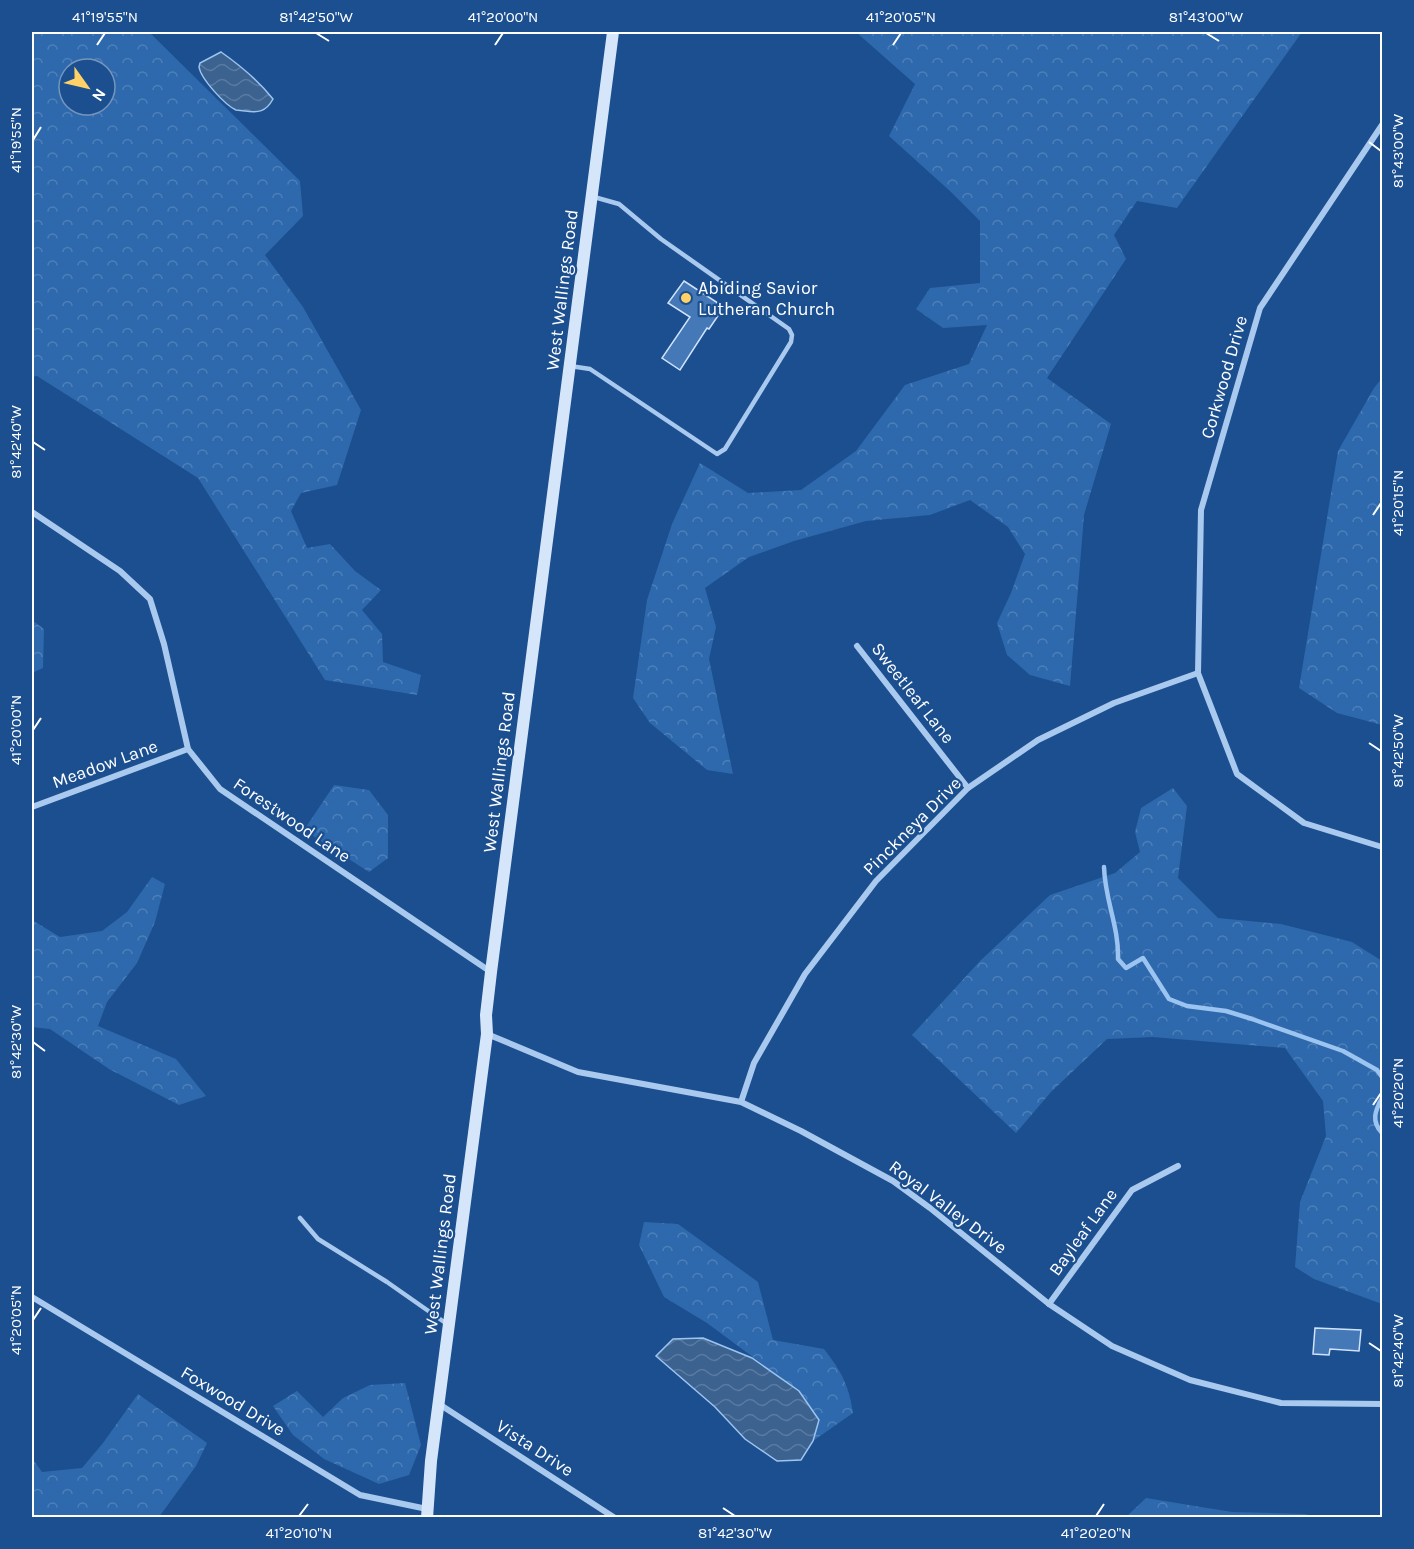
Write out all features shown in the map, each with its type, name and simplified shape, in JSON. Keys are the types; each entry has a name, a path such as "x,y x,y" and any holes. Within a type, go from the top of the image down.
{"street":[{"name":"West Wallings Road","path":"427,1514 431,1461 487,1034 486,1015 491,972 614,32"},
{"name":"Corkwood Drive","path":"1198,673 1201,510 1260,308 1383,125"},
{"name":"Forestwood Lane","path":"32,512 120,571 150,599 165,644 188,749 220,789 491,972"},
{"name":"Sweetleaf Lane","path":"857,646 968,788"},
{"name":"Pinckneya Drive","path":"741,1102 754,1063 805,974 876,881 968,788 1038,740 1114,703 1198,673"},
{"path":"1198,673 1237,774 1304,823 1383,847"},
{"name":"Meadow Lane","path":"32,807 188,749"},
{"name":"Royal Valley Drive","path":"487,1034 578,1072 741,1102 855,1159 892,1181 956,1228 1049,1304 1112,1346 1190,1380 1281,1403 1383,1404"},
{"name":"Bayleaf Lane","path":"1049,1304 1132,1190 1178,1167"},
{"name":"Foxwood Drive","path":"32,1297 360,1495 427,1514"},
{"name":"Vista Drive","path":"439,1404 615,1518"}],"lane":[{"path":"570,366 590,369 717,454 725,449 791,342 792,335 789,329 661,239 619,204 592,197"},
{"path":"300,1218 318,1239 387,1282 449,1326"}],"green space":[{"path":"32,32 151,32 300,181 303,216 265,255 303,307 361,410 337,485 301,493 291,511 307,548 330,544 355,571 381,590 362,610 382,634 383,662 421,675 417,695 325,680 198,478 37,376 32,377"},
{"path":"856,32 1302,32 1177,208 1137,201 1114,235 1126,259 1047,378 1111,424 1084,515 1070,686 1030,675 1007,655 997,623 1025,554 1008,527 970,500 930,515 866,521 794,541 749,557 705,588 716,627 709,659 733,774 707,770 650,723 633,698 647,600 672,524 700,463 748,493 801,490 856,451 905,385 969,364 987,325 943,328 916,309 930,288 980,283 980,221 889,136 915,84"},
{"path":"1382,378 1382,725 1337,713 1299,688 1338,451"},
{"path":"32,620 44,629 43,668 32,673"},
{"path":"334,785 369,790 388,815 388,858 369,872 304,830"},
{"path":"1173,788 1187,806 1178,878 1218,918 1281,924 1352,942 1382,961 1382,1304 1314,1279 1295,1267 1300,1202 1326,1136 1323,1101 1285,1048 1153,1037 1107,1039 1051,1092 1016,1133 912,1035 980,961 1050,895 1115,873 1140,852 1135,832 1141,808"},
{"path":"152,877 165,884 155,922 137,963 107,1002 98,1026 176,1059 206,1096 179,1105 109,1069 50,1029 32,1027 32,920 60,937 102,931 127,912"},
{"path":"644,1222 678,1224 758,1282 773,1340 824,1349 843,1379 853,1413 813,1441 819,1420 799,1391 707,1323 664,1297 639,1245"},
{"path":"405,1383 421,1445 409,1475 379,1484 324,1459 293,1435 273,1406 297,1391 323,1417 343,1398 370,1385"},
{"path":"138,1394 207,1443 196,1466 159,1517 39,1518 32,1515 32,1458 42,1472 82,1468"},
{"path":"1146,1498 1232,1512 1305,1514 1315,1517 1126,1517"}],"water":[{"path":"221,52 249,74 273,99 268,107 258,112 236,110 214,91 199,67 200,63"},
{"path":"703,1338 752,1358 799,1391 819,1420 813,1441 801,1460 777,1461 745,1439 715,1407 656,1356 673,1339"}],"building":[{"path":"684,281 724,307 709,329 707,328 680,370 662,358 690,317 668,303"},
{"path":"1315,1328 1361,1330 1359,1351 1330,1349 1329,1355 1313,1354"}],"waterway":[{"path":"1104,867 1118,947 1118,959 1126,968 1143,958 1169,999 1187,1006 1226,1011 1343,1051 1377,1070 1382,1077"},
{"path":"1382,1098 1375,1116 1376,1124 1382,1133"}],"place":[{"name":"Abiding Savior Lutheran Church","path":"686,298"}]}
